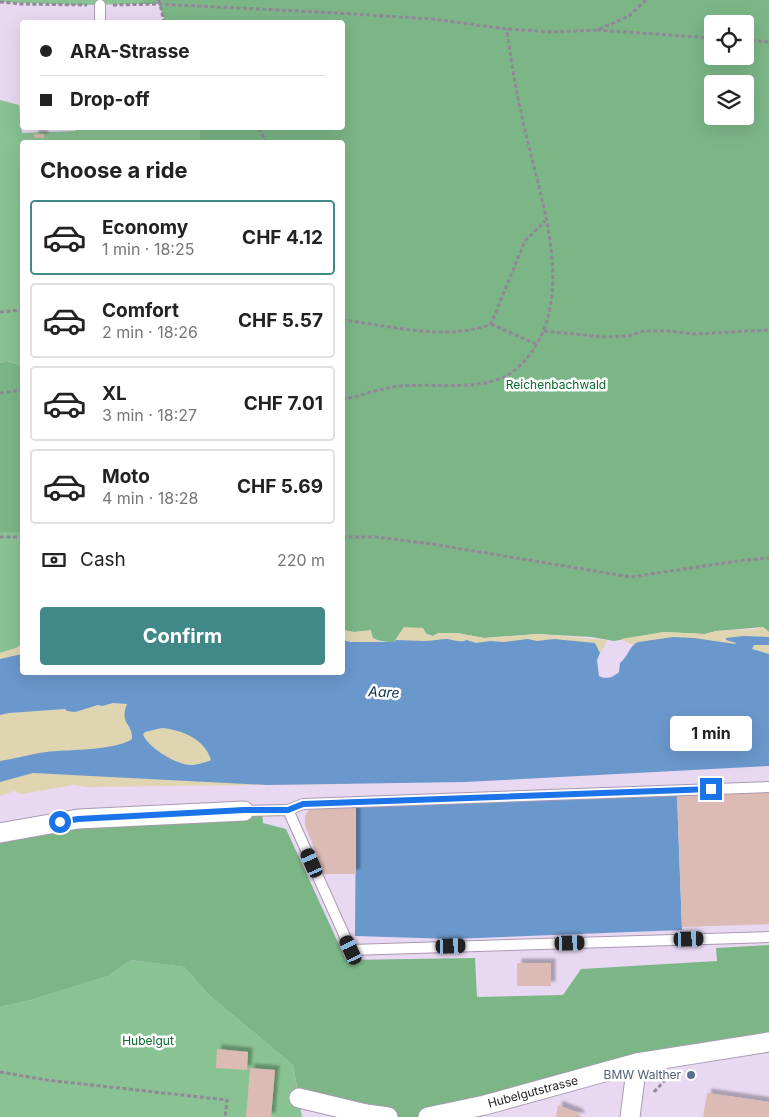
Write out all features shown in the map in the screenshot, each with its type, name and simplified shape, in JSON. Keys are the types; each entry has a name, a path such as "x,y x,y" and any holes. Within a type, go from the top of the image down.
{"street":[{"path":"0,833 78,819 244,810"},
{"name":"Hubelgutstrasse","path":"428,1117 485,1105 637,1063 671,1056 769,1042"},
{"path":"630,1117 637,1063"},
{"path":"299,1098 366,1114 388,1117"}],"lane":[{"path":"100,5 100,20"},
{"path":"244,810 288,810 303,804 769,787"},
{"path":"288,810 351,950 769,937"}],"path":[{"path":"596,30 629,16 646,0"},
{"path":"0,2 100,5 159,2 432,19 507,29 552,32 596,30 704,37"},
{"path":"159,2 164,20"},
{"path":"345,399 401,386 487,383 506,376 521,365 532,354 544,331 551,307 552,277 545,221 514,86 507,29"},
{"path":"754,41 769,42"},
{"path":"345,320 416,331 452,332 480,329 491,324 525,240 545,221"},
{"path":"0,312 20,310"},
{"path":"491,324 536,344"},
{"path":"544,331 604,337 628,336 644,331 694,334 769,330"},
{"path":"0,393 20,390"},
{"path":"0,537 20,537"},
{"path":"345,537 376,537 432,544 631,577 737,560 769,558"},
{"path":"651,1098 662,1082 675,1073 671,1056"},
{"path":"0,1072 47,1080 227,1100 225,1117"}],"green space":[{"path":"0,0 143,0 143,4 78,5 0,2"},
{"name":"Reichenbachwald","path":"143,0 769,0 769,632 763,627 716,631 705,634 664,632 614,641 592,637 538,634 484,638 457,633 438,633 433,636 404,627 394,642 385,642 370,637 363,631 345,630 345,140 200,140 200,130 345,130 345,20 164,20 159,4 143,4"},
{"path":"0,100 19,105 20,130 22,133 76,130 200,130 200,140 20,140 20,365 7,361 0,363"},
{"path":"7,361 20,365 20,532 0,533 0,363"},
{"path":"20,532 20,645 0,653 0,533"},
{"path":"262,810 263,823 286,829 346,960 475,958 477,997 563,995 581,969 717,961 716,948 769,945 769,1042 428,1117 388,1117 299,1098 293,1065 209,995 184,967 131,960 108,976 31,1000 0,1007 0,833"},
{"name":"Hubelgut","path":"131,960 184,967 209,995 293,1065 302,1117 0,1117 0,1007 31,1000 108,976"}],"sand":[{"path":"404,627 423,628 428,636 438,633 457,633 484,638 538,634 607,640 600,653 598,649 345,648 345,630 354,632 371,630 373,639 382,642 394,642"},
{"path":"763,627 769,632 769,660 638,642 633,645 621,639 664,632 705,634 716,631 755,629"},
{"path":"20,645 20,662 0,664 0,653"},
{"path":"113,703 128,704 127,726 129,728 145,732 162,728 202,731 351,784 86,787 74,785 22,794 14,791 0,796 0,715 65,709 67,711"}],"water":[{"name":"Aare","path":"743,636 769,637 769,645 754,645 752,649 769,654 769,766 465,782 267,785 33,773 0,782 0,761 50,752 107,747 132,739 131,730 125,720 127,704 98,705 75,712 65,709 0,715 0,659 20,654 20,675 345,675 345,641 394,642 396,640 424,641 448,639 467,640 476,643 554,639 595,643 600,653 597,660 599,676 607,678 619,672 620,663 638,642 673,637 736,643 726,640 726,638","holes":["162,728 185,733 204,746 211,760 192,765 171,759 150,744 143,734"]},
{"path":"677,795 682,930 452,939 355,936 356,806"}],"building":[{"path":"34,134 44,134 44,138 34,138"},
{"path":"769,791 769,924 682,927 677,795"},
{"path":"311,806 356,806 356,874 324,874 305,825 305,816"},
{"path":"517,963 551,963 551,986 517,986"},
{"path":"217,1049 248,1052 247,1070 216,1068"},
{"path":"250,1068 275,1070 271,1117 246,1117"},
{"path":"707,1093 769,1102 769,1117 703,1117"},
{"path":"558,1105 578,1113 581,1117 556,1117"}],"place":[{"name":"BMW Walther","path":"691,1075"}],"route":[{"path":"60,822 78,819 244,810 288,810 303,804 711,789"}]}
